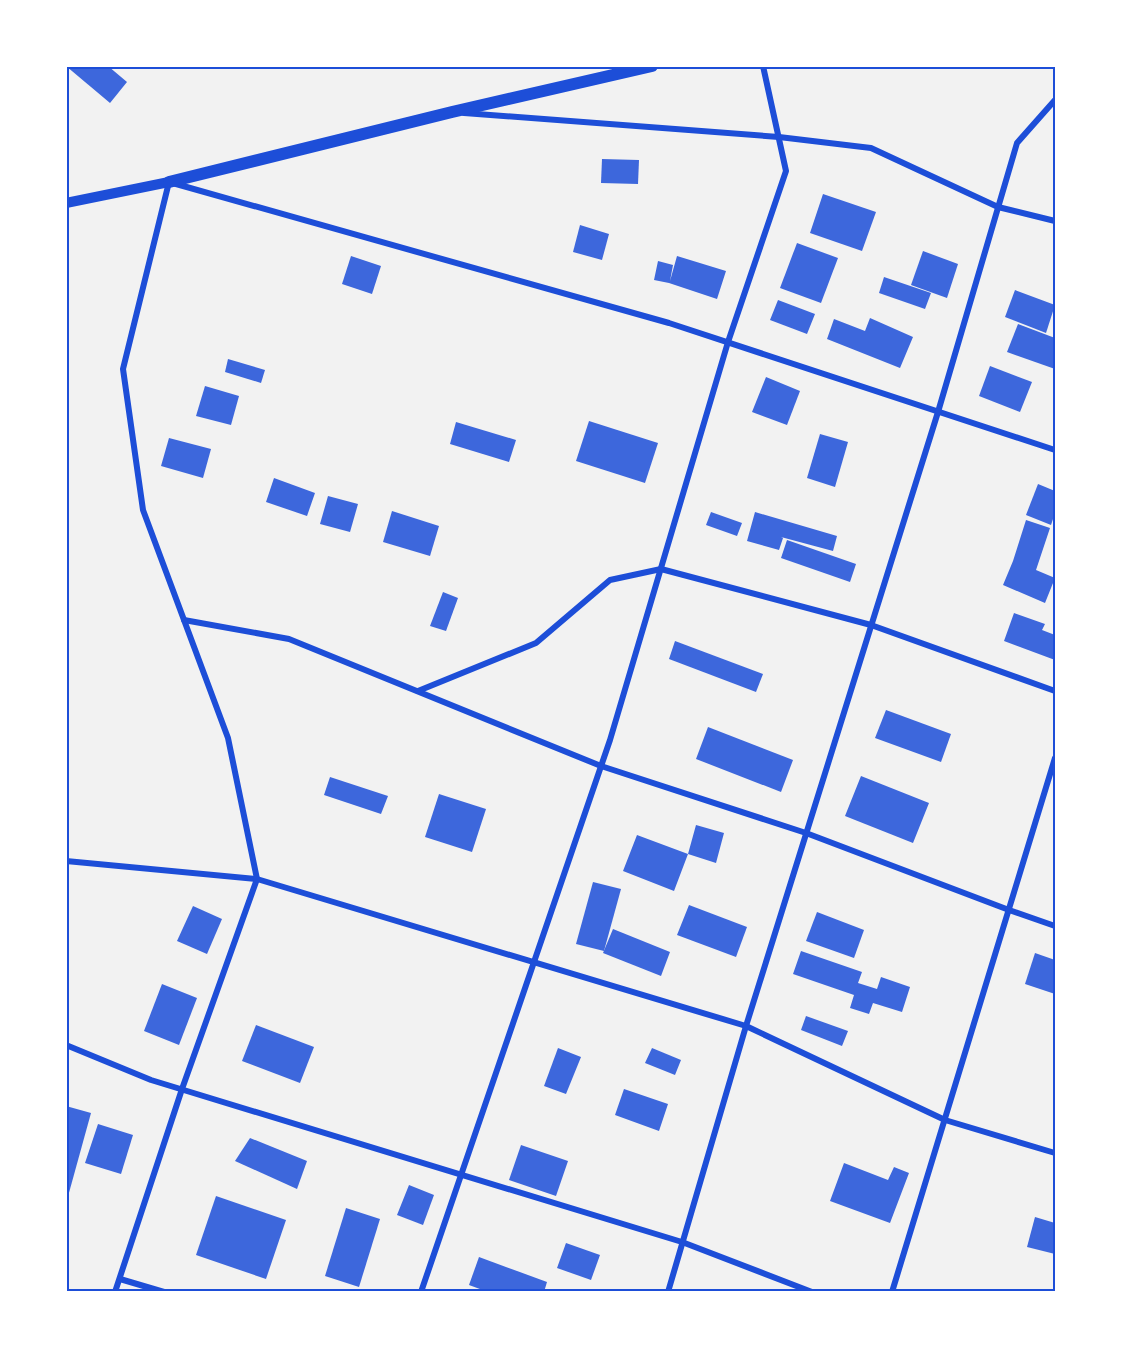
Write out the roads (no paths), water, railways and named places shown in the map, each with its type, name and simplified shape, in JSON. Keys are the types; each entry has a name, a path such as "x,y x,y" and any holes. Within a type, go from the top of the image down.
{"main road":[{"path":"169,182 452,112 652,66"}],"street":[{"path":"421,1292 601,766 728,342 786,171 763,66"},
{"path":"668,1292 746,1026 938,412 1017,143 1055,100"},
{"path":"452,112 779,137 871,148 998,207 1055,221"},
{"path":"115,1292 182,1089 257,879 228,738 143,510 123,369 169,182"},
{"path":"66,203 169,182 657,320 1055,450"},
{"path":"418,691 536,643 610,580 661,569 872,624 1055,691"},
{"path":"184,620 290,639 601,766 806,833 1055,926"},
{"path":"892,1292 1055,758"},
{"path":"66,861 257,879 746,1026 945,1120 1055,1153"},
{"path":"66,1045 151,1080 682,1242 812,1292"},
{"path":"120,1279 164,1292"}]}
